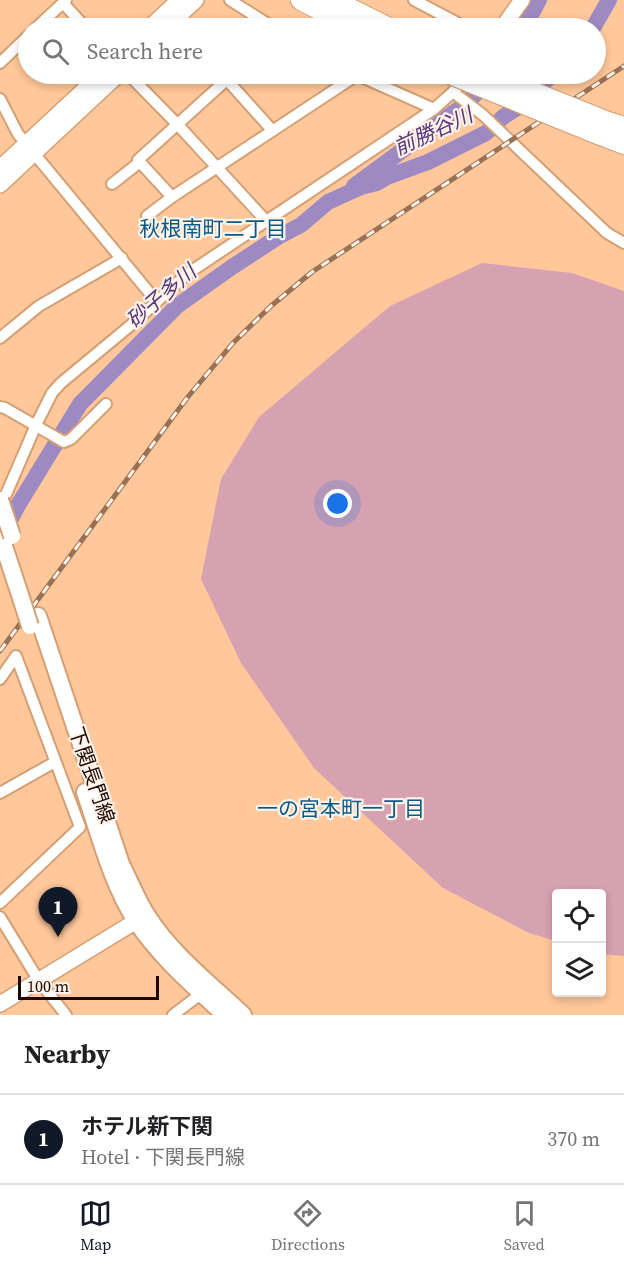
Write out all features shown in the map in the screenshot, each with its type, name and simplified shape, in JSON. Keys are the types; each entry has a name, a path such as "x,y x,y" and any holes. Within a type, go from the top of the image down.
{"highway":[{"path":"301,0 336,18"},
{"path":"333,0 369,18"},
{"path":"511,84 610,128 624,144"},
{"path":"454,87 610,128"}],"main road":[{"path":"160,18 179,0"},
{"path":"177,18 196,0"},
{"path":"509,18 522,0"},
{"path":"0,185 30,148 91,84"},
{"path":"0,168 30,148 107,84"},
{"name":"下関長門線","path":"0,500 6,540 141,918 180,955 225,1015"},
{"path":"0,1004 141,918"},
{"name":"下関長門線","path":"207,989 243,1015"}],"street":[{"path":"230,0 258,18"},
{"path":"414,0 448,18"},
{"path":"47,18 65,2 78,18"},
{"path":"0,63 18,46"},
{"path":"138,84 267,222"},
{"path":"112,184 140,162 138,160 222,84"},
{"path":"236,84 273,130"},
{"path":"147,216 341,84"},
{"path":"378,84 434,109"},
{"path":"0,509 36,425 52,393 61,383 187,274 434,109 454,87 607,233 624,243"},
{"path":"0,99 18,134 157,302"},
{"path":"140,162 172,197"},
{"path":"0,338 39,306 122,258"},
{"path":"0,407 64,442 71,439 106,404"},
{"path":"0,679 16,656 80,827 0,903"},
{"path":"0,793 55,762"},
{"path":"0,917 39,981 66,1015"},
{"path":"173,1015 207,989"}],"shaded area":[{"path":"482,263 572,273 624,291 624,956 606,954 606,889 552,889 552,940 529,933 443,888 314,768 241,663 201,579 221,479 259,417 390,306"}],"waterway":[{"name":"砂子多川","path":"529,18 539,0"},
{"name":"前勝谷川","path":"599,18 609,0"},
{"name":"砂子多川","path":"354,186 464,105 484,84"},
{"name":"砂子多川","path":"4,532 80,404 177,306 232,267 301,225 328,202 428,162 486,133 503,117 520,106 543,84"}],"railway":[{"path":"606,78 624,66"},
{"path":"0,651 187,398 233,343 271,306 312,272 597,84"}],"place":[{"name":"ホテル新下関","path":"58,937"}],"district":[{"name":"秋根南町二丁目","path":"213,228"},
{"name":"一の宮本町一丁目","path":"341,808"}]}
